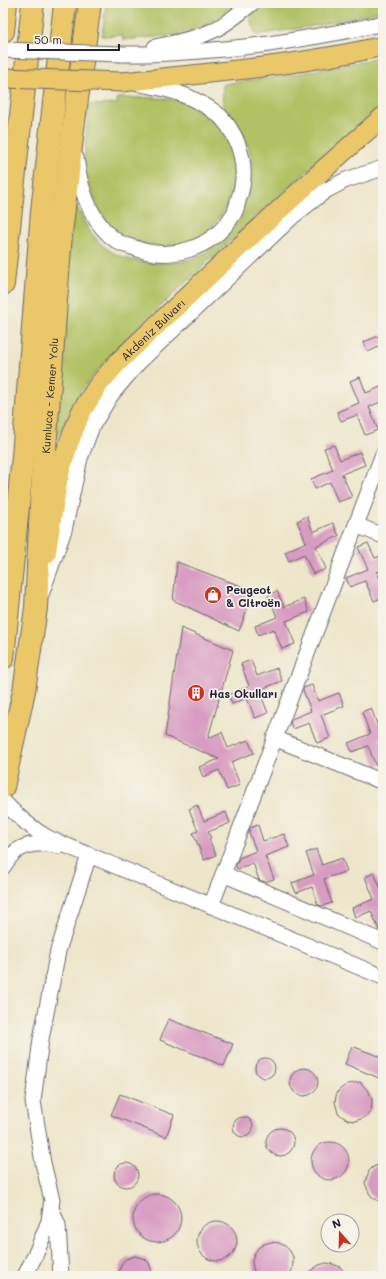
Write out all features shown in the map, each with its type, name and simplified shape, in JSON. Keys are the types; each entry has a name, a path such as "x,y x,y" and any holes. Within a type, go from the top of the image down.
{"highway":[{"path":"3,31 6,3"},
{"path":"3,284 33,3"},
{"name":"Kumluca - Kemer Yolu","path":"3,658 23,456 42,211 65,3"},
{"name":"Kumluca - Kemer Yolu","path":"3,787 24,691 36,608 41,504 62,234 73,129 90,3"}],"main road":[{"path":"3,78 122,82 236,71 355,52 383,46"},
{"name":"Akdeniz Bulvarı","path":"36,608 58,479 68,445 81,412 99,384 118,362 246,240 324,168 383,118"}],"street":[{"path":"121,54 177,42 211,32 234,18 252,3"},
{"path":"3,50 166,54 242,47 326,35 383,23"},
{"path":"73,129 78,176 86,200 98,224 118,242 145,252 170,254 196,248 216,234 234,215 243,189 244,164 236,138 220,116 198,101 179,92 160,87 122,82"},
{"path":"36,608 64,530 80,458 92,426 111,395 138,363 293,216 325,191 346,180 383,168"},
{"path":"211,906 383,454"},
{"path":"356,525 383,536"},
{"path":"274,738 383,782"},
{"path":"3,801 18,817 48,838 383,977"},
{"path":"3,867 13,853 30,845 49,843 75,849"},
{"path":"26,1276 49,1221 52,1200 43,1163 33,1101 41,1039 58,951 89,855"},
{"path":"223,874 383,942"},
{"path":"51,1208 58,1225 61,1276"}],"green space":[{"path":"106,3 240,3 215,22 176,35 123,40 122,35 102,36"},
{"path":"263,3 383,3 383,11 314,26 256,35 249,17"},
{"path":"383,57 383,104 271,203 133,332 105,361 81,391 55,442 73,197 81,216 92,234 101,244 118,255 131,260 151,263 170,263 198,256 214,246 223,237 245,198 251,177 252,163 249,148 240,129 223,105 223,84 301,73"},
{"path":"117,98 167,99 186,103 195,107 220,127 233,152 235,179 227,205 212,227 189,242 160,246 127,238 119,234 108,223 99,210 85,178 83,169 89,105 117,104"}],"building":[{"path":"383,334 383,345 368,352 364,342"},
{"path":"360,377 366,393 383,386 383,401 369,407 378,430 365,435 357,415 341,421 337,412 359,403 350,381"},
{"path":"334,445 340,460 360,452 365,465 342,474 352,497 338,502 330,482 315,489 311,479 333,470 324,448"},
{"path":"307,516 313,532 333,523 339,536 316,546 326,569 313,574 304,554 289,561 285,552 306,542 297,521"},
{"path":"368,543 375,558 383,555 383,570 377,572 383,586 383,597 374,601 365,581 350,587 346,578 368,569 358,547"},
{"name":"Peugeot & Citroën","path":"177,562 254,591 239,631 173,600"},
{"path":"277,591 284,607 304,599 309,612 286,621 295,644 282,649 274,629 258,635 255,626 277,617 268,595"},
{"name":"Has Okulları","path":"181,628 233,650 208,738 222,732 228,748 248,740 254,753 231,762 240,785 227,790 219,770 203,777 199,767 219,759 165,736"},
{"path":"251,660 257,676 277,668 282,681 259,690 268,713 255,718 247,698 232,704 228,695 249,686 241,664"},
{"path":"312,685 318,701 339,693 344,706 321,715 330,738 317,743 309,723 293,729 290,723 292,719 311,711 303,688"},
{"path":"371,708 377,724 383,722 383,737 380,738 383,746 383,764 376,766 368,746 352,752 348,743 370,734 362,712"},
{"path":"197,805 204,821 226,812 230,823 208,832 211,838 209,839 216,855 204,860 193,833 198,831 189,809"},
{"path":"258,825 263,841 284,834 289,847 265,856 274,879 265,882 259,880 253,863 237,869 236,866 239,858 256,851 249,832 250,828"},
{"path":"316,849 322,865 342,858 347,871 324,879 332,903 322,906 318,905 312,887 296,893 292,883 314,875 306,853"},
{"path":"374,873 381,889 383,888 383,932 379,930 371,911 355,918 352,908 374,899 365,877"},
{"path":"168,1019 233,1044 224,1066 160,1040"},
{"path":"352,1046 383,1058 383,1069 379,1078 345,1064"},
{"path":"265,1058 272,1061 275,1068 272,1075 265,1078 258,1075 255,1068 258,1061"},
{"path":"304,1068 310,1069 314,1072 317,1076 317,1088 314,1092 310,1095 304,1096 298,1095 294,1092 291,1088 290,1082 291,1076 294,1072 298,1069"},
{"path":"360,1082 372,1098 371,1110 367,1116 361,1119 355,1121 348,1120 338,1113 335,1102 336,1096 338,1091 348,1084"},
{"path":"120,1094 174,1115 166,1137 111,1115"},
{"path":"243,1117 250,1120 253,1127 250,1134 243,1137 236,1134 233,1127 236,1120"},
{"path":"280,1128 286,1129 290,1132 293,1136 293,1148 290,1152 286,1155 280,1156 274,1155 270,1152 267,1148 266,1142 267,1136 270,1132 274,1129"},
{"path":"330,1142 343,1148 349,1161 343,1174 330,1180 317,1174 311,1161 317,1148"},
{"path":"126,1163 134,1167 138,1175 134,1183 126,1187 118,1183 114,1175 118,1167"},
{"path":"383,1163 383,1203 373,1198 365,1183 369,1171 373,1167"},
{"path":"157,1194 166,1196 174,1201 179,1209 181,1218 179,1227 174,1235 166,1240 157,1242 148,1240 140,1235 135,1227 133,1218 135,1209 140,1201 148,1196"},
{"path":"221,1221 228,1224 234,1230 237,1241 236,1249 228,1258 221,1261 213,1261 206,1258 198,1249 197,1237 200,1230 209,1222"},
{"path":"271,1242 279,1243 290,1251 293,1257 293,1263 289,1276 256,1276 252,1261 254,1254 258,1248"},
{"path":"135,1256 145,1259 149,1263 151,1276 118,1276 122,1263 126,1259"},
{"path":"326,1263 340,1267 348,1276 303,1276 319,1265"}],"place":[{"name":"Peugeot & Citroën","path":"213,595"},
{"name":"Has Okulları","path":"196,693"}]}
